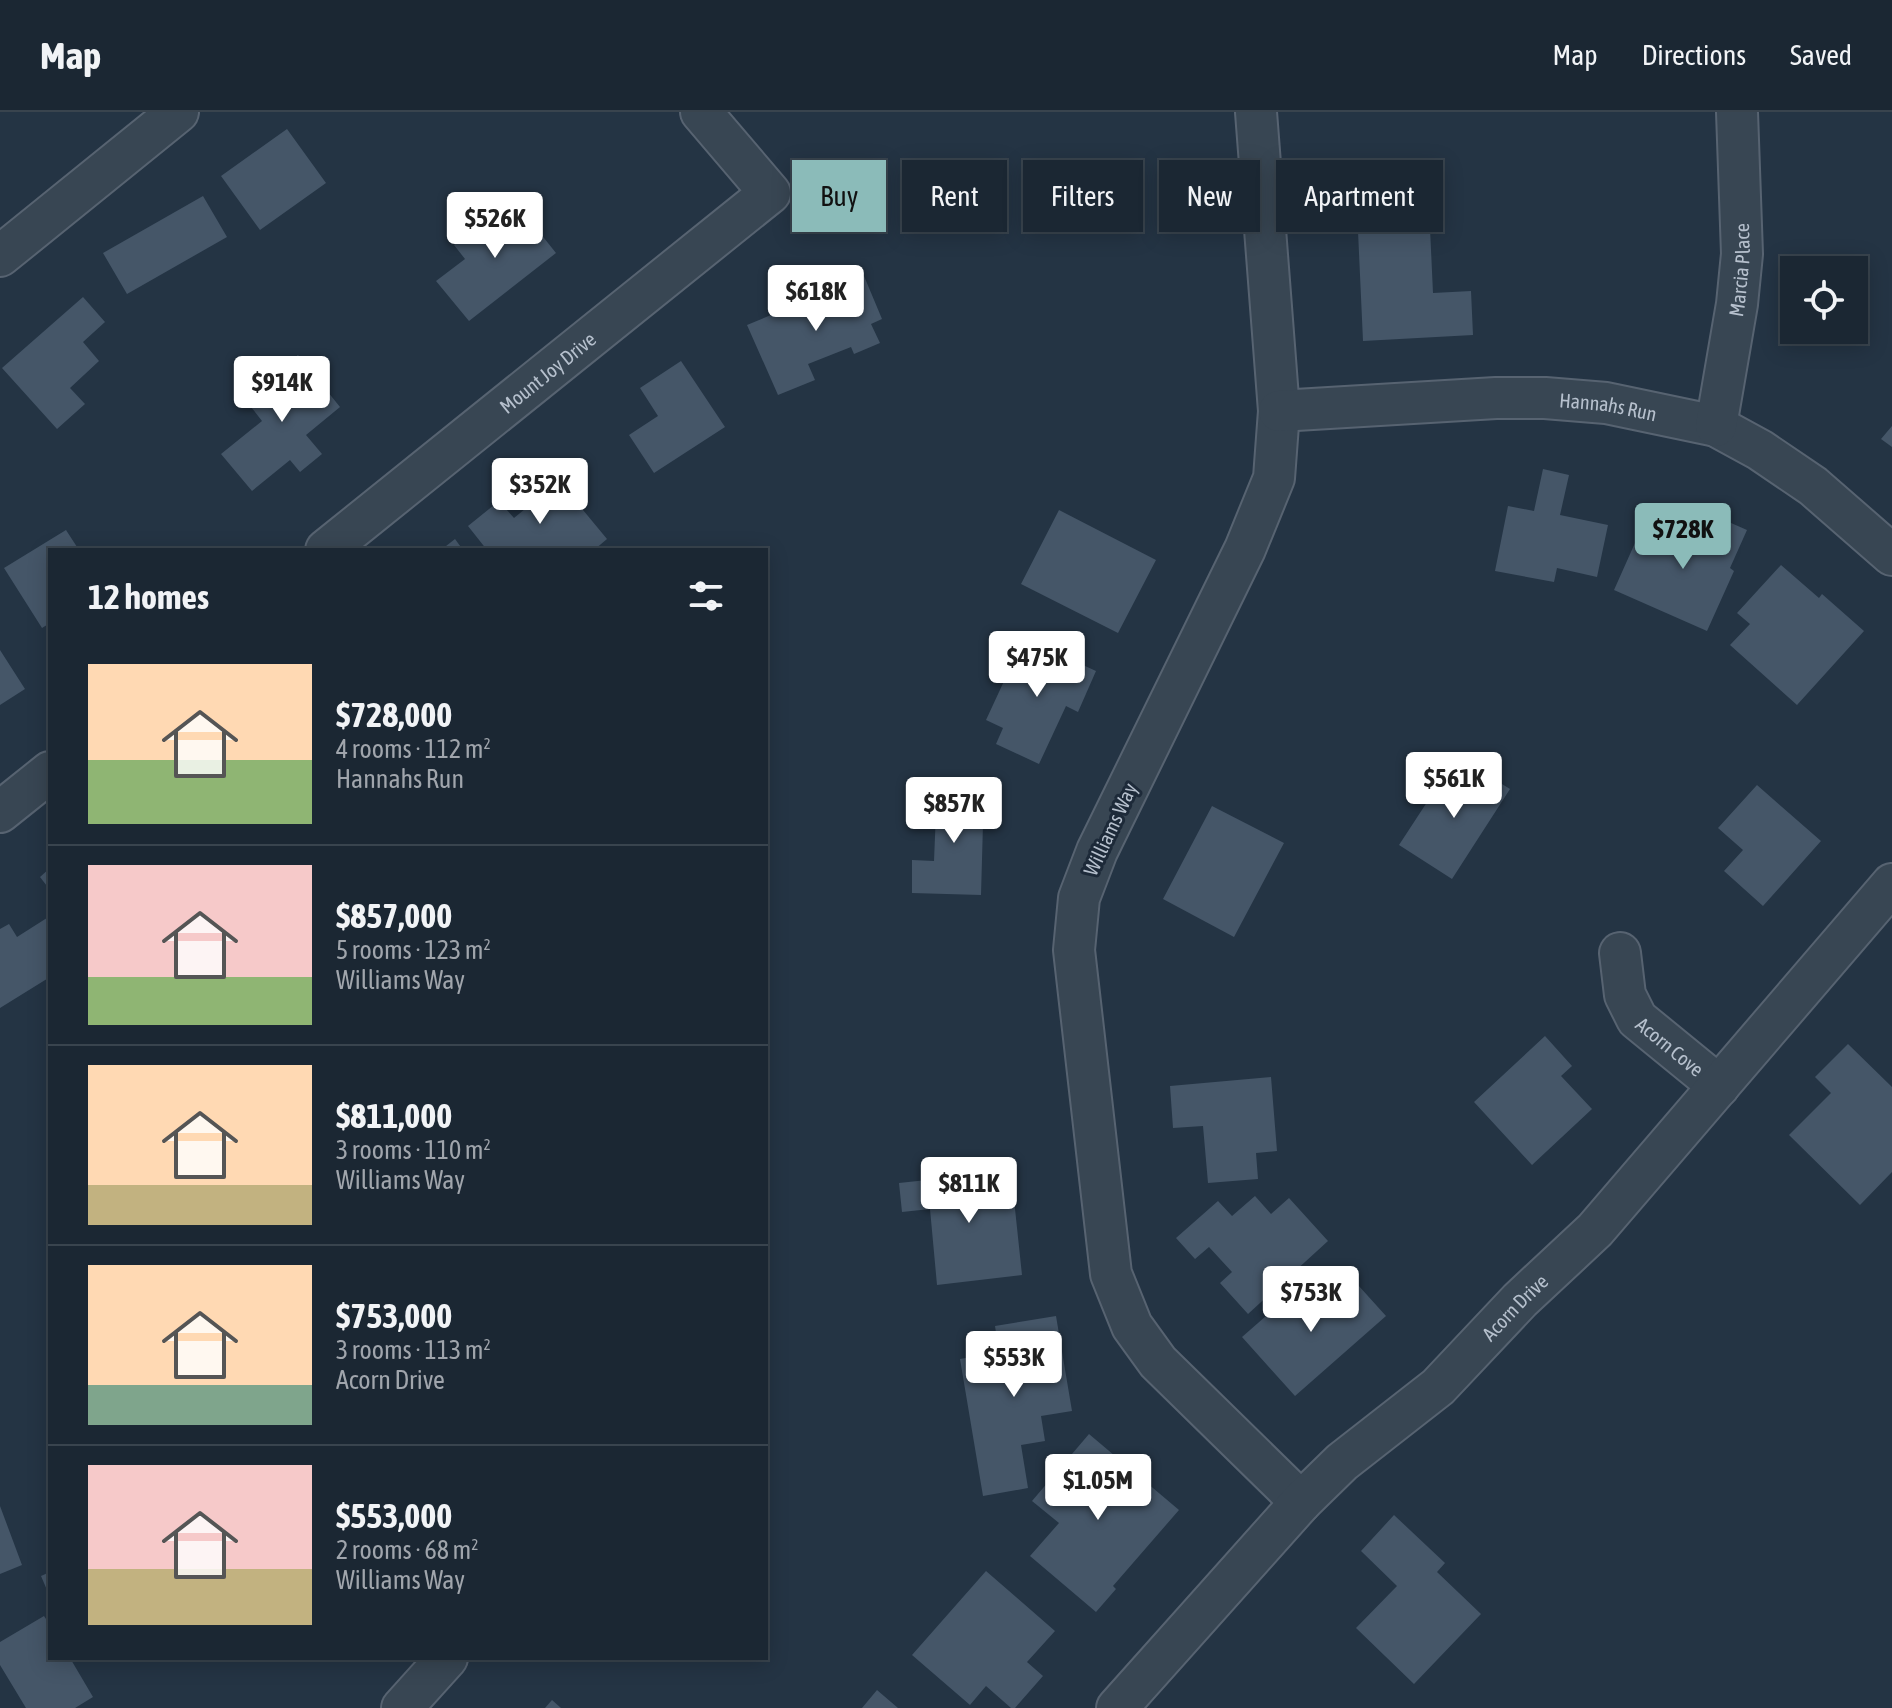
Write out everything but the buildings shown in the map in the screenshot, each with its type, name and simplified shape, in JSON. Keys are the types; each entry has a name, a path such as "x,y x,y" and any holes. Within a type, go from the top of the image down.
{"street":[{"path":"0,256 178,112"},
{"name":"Mount Joy Drive","path":"328,548 770,193 701,112"},
{"name":"Williams Way","path":"1256,112 1279,411 1274,478 1245,549 1097,851 1079,898 1074,950 1111,1274 1132,1326 1158,1362 1301,1502"},
{"name":"Marcia Place","path":"1716,426 1737,304 1742,254 1737,112"},
{"name":"Hannahs Run","path":"1279,411 1545,398 1606,403 1716,426 1760,450 1813,486 1892,555"},
{"path":"0,812 48,774"},
{"name":"Acorn Drive","path":"1117,1708 1301,1502 1342,1462 1438,1387 1520,1300 1595,1230 1892,884"},
{"name":"Acorn Cove","path":"1620,953 1625,995 1637,1019 1719,1086"},
{"path":"402,1708 445,1660"}]}
